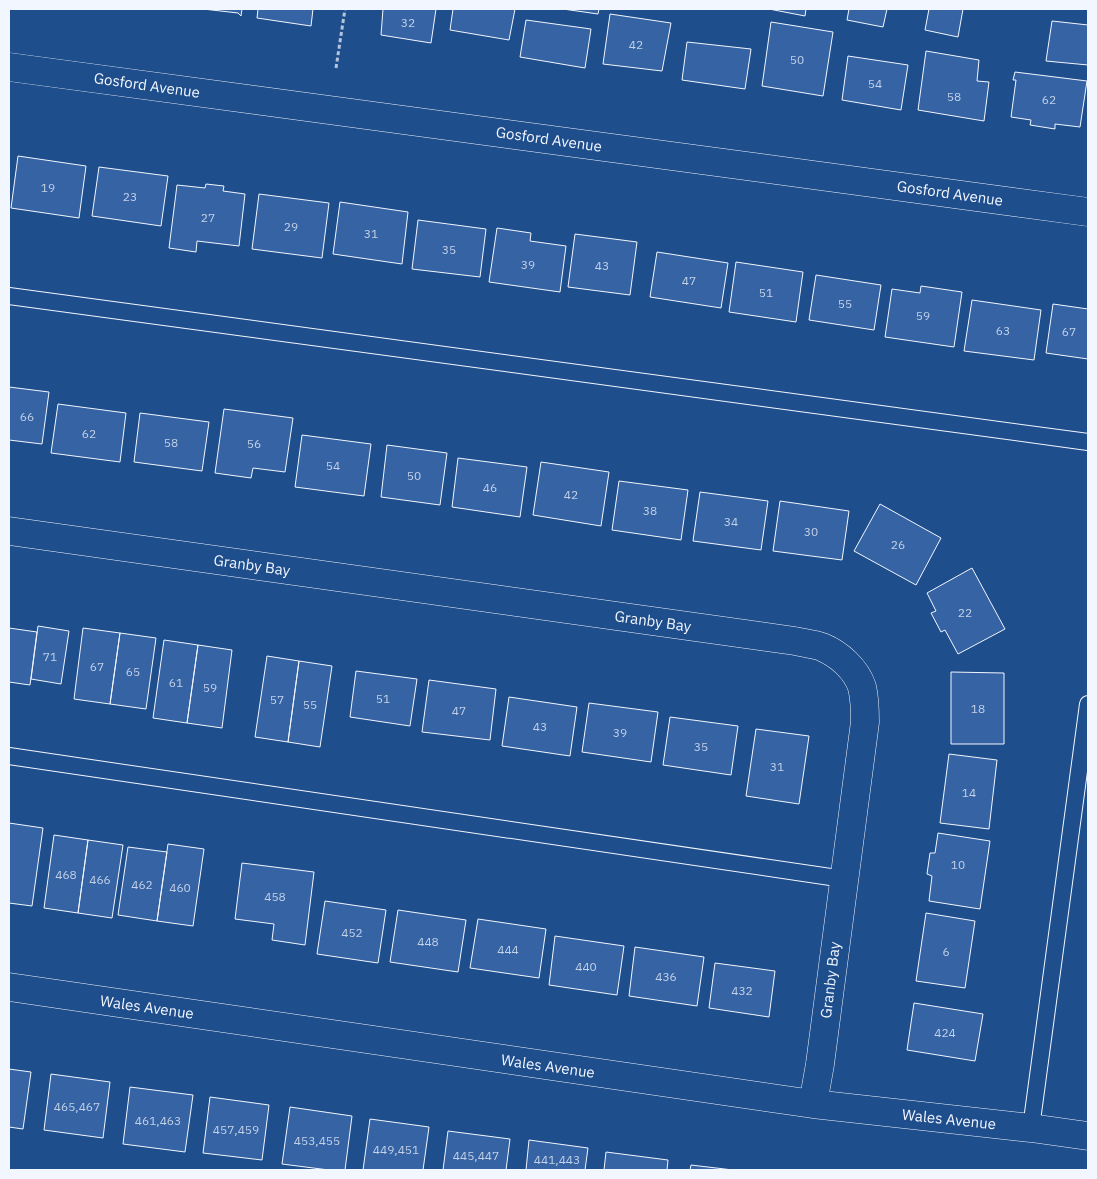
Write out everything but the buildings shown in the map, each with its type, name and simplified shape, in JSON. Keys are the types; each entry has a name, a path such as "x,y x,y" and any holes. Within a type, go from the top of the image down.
{"street":[{"name":"Gosford Avenue","path":"9,67 1088,212"},
{"name":"Granby Bay","path":"9,531 795,641 821,647 838,656 852,669 862,686 865,722 820,1064 813,1104"},
{"name":"Wales Avenue","path":"9,987 813,1104 1088,1136"}],"lane":[{"path":"9,296 1088,442"},
{"path":"1030,1128 1088,704"},
{"path":"9,756 844,879"}],"path":[{"path":"336,68 344,9"}]}
